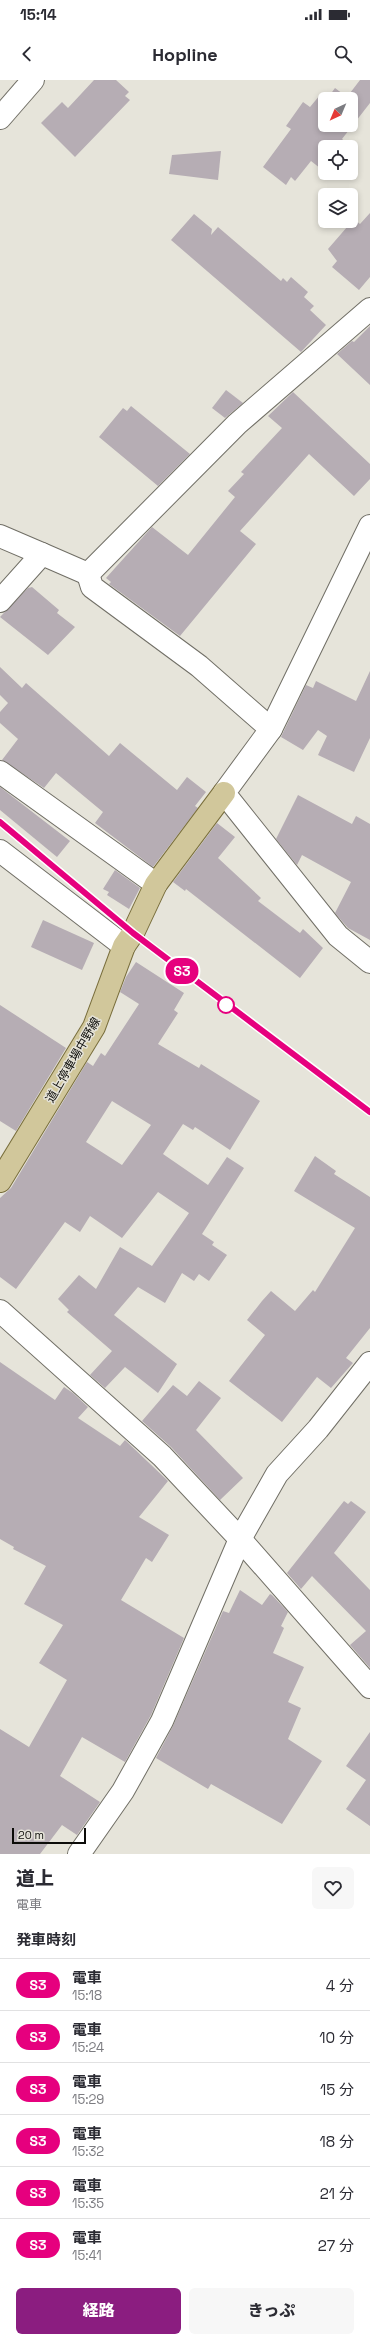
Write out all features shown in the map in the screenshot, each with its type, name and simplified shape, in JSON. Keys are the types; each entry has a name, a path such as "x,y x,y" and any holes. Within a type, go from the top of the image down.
{"main road":[{"name":"道上停車場中野線","path":"0,1181 94,1028 124,946 133,933 156,884 224,793"}],"street":[{"path":"0,118 33,80"},
{"path":"88,574 237,424 370,310"},
{"path":"369,529 271,729 224,793 338,936 370,962"},
{"path":"0,536 88,574 92,587 199,666 271,729"},
{"path":"0,601 42,554"},
{"path":"0,772 156,884"},
{"path":"0,851 124,946"},
{"path":"0,1311 162,1456 240,1539 370,1687"},
{"path":"79,1854 123,1791 162,1721 240,1539 277,1474 318,1429 370,1363"}],"building":[{"path":"94,80 116,80 129,92 125,96 130,100 75,157 41,123 62,102 68,108"},
{"path":"360,80 370,80 370,103 358,118 358,92 351,92"},
{"path":"335,88 340,92 332,92"},
{"path":"318,97 318,132 347,132 342,139 343,140 318,140 318,166 311,161 295,181 291,177 286,185 263,167 291,129 286,126 303,102 310,107"},
{"path":"221,151 218,180 169,174 172,155"},
{"path":"370,213 370,277 359,290 332,267 337,261 328,249 346,228 358,228 358,222 360,224"},
{"path":"194,214 212,229 211,235 218,227 281,281 283,278 287,282 291,277 308,292 304,297 314,306 310,310 326,325 301,352 171,240"},
{"path":"370,326 370,385 337,354 352,341 354,342"},
{"path":"226,390 243,403 225,418 212,408"},
{"path":"293,392 370,464 370,479 354,496 309,454 240,531 256,544 180,636 109,584 111,582 106,578 152,527 188,555 235,497 228,491 244,474 241,472 282,428 268,416"},
{"path":"131,406 190,454 158,486 99,437 123,408 127,411"},
{"path":"32,587 59,610 57,613 75,627 48,655 0,617 28,588"},
{"path":"0,667 22,688 26,683 109,756 120,743 177,790 187,777 206,792 195,806 198,808 153,867 95,823 103,812 56,773 44,788 2,760 18,739 0,723 0,712 8,703 0,695"},
{"path":"370,671 370,738 354,772 318,755 327,736 318,730 303,750 281,737 306,685 313,688 316,681 356,701"},
{"path":"0,787 70,841 57,857 0,810"},
{"path":"298,795 352,824 356,816 370,824 370,940 348,928 335,913 351,882 302,855 297,865 276,839"},
{"path":"217,823 235,837 218,858 261,898 258,901 300,933 303,929 323,948 300,978 186,889 185,891 173,882"},
{"path":"115,870 140,888 129,909 107,895 109,892 103,889"},
{"path":"43,920 94,943 82,970 31,947"},
{"path":"136,962 184,993 174,1010 178,1013 158,1044 199,1068 201,1064 260,1101 230,1150 195,1127 193,1130 183,1124 163,1154 208,1185 227,1157 244,1168 202,1234 214,1242 212,1245 227,1255 209,1281 199,1274 194,1281 182,1273 165,1303 138,1287 114,1315 177,1364 158,1393 125,1367 105,1388 90,1375 112,1351 67,1312 69,1310 58,1299 79,1275 96,1289 120,1247 152,1266 189,1213 158,1192 122,1238 90,1216 80,1232 65,1222 16,1289 0,1277 0,1198 11,1188 87,1062 93,1066 101,1053 105,1056 139,1004 120,992 126,977","holes":["112,1101 151,1125 122,1165 86,1142"]},
{"path":"0,1005 66,1048 16,1131 0,1121"},
{"path":"315,1156 336,1171 334,1174 370,1197 370,1328 346,1358 353,1363 331,1388 317,1377 282,1422 229,1381 265,1335 247,1320 262,1301 271,1291 295,1311 313,1290 315,1292 355,1228 294,1191"},
{"path":"0,1362 55,1400 64,1387 73,1393 88,1407 78,1418 120,1446 125,1440 168,1481 139,1517 169,1535 152,1562 146,1558 121,1600 184,1638 151,1715 125,1762 82,1737 60,1776 100,1802 77,1835 62,1825 40,1854 0,1854 0,1729 29,1747 67,1680 39,1663 63,1625 24,1604 46,1566 13,1549 14,1547 0,1539"},
{"path":"199,1381 221,1398 196,1430 243,1478 220,1500 171,1447 142,1421 173,1385 187,1396"},
{"path":"344,1501 348,1504 351,1501 366,1512 334,1553 370,1590 370,1668 350,1645 366,1631 312,1576 301,1589 287,1573"},
{"path":"240,1590 262,1605 270,1594 288,1612 281,1626 284,1628 273,1653 304,1667 288,1702 301,1708 288,1739 322,1761 282,1824 211,1784 208,1789 156,1758 173,1726 223,1611 229,1613"},
{"path":"370,1732 370,1826 346,1809 366,1780 346,1766"}],"railway":[{"path":"0,822 133,933 370,1112"}],"train":[{"name":"S3","path":"0,822 133,933 226,1005 370,1112"}]}
